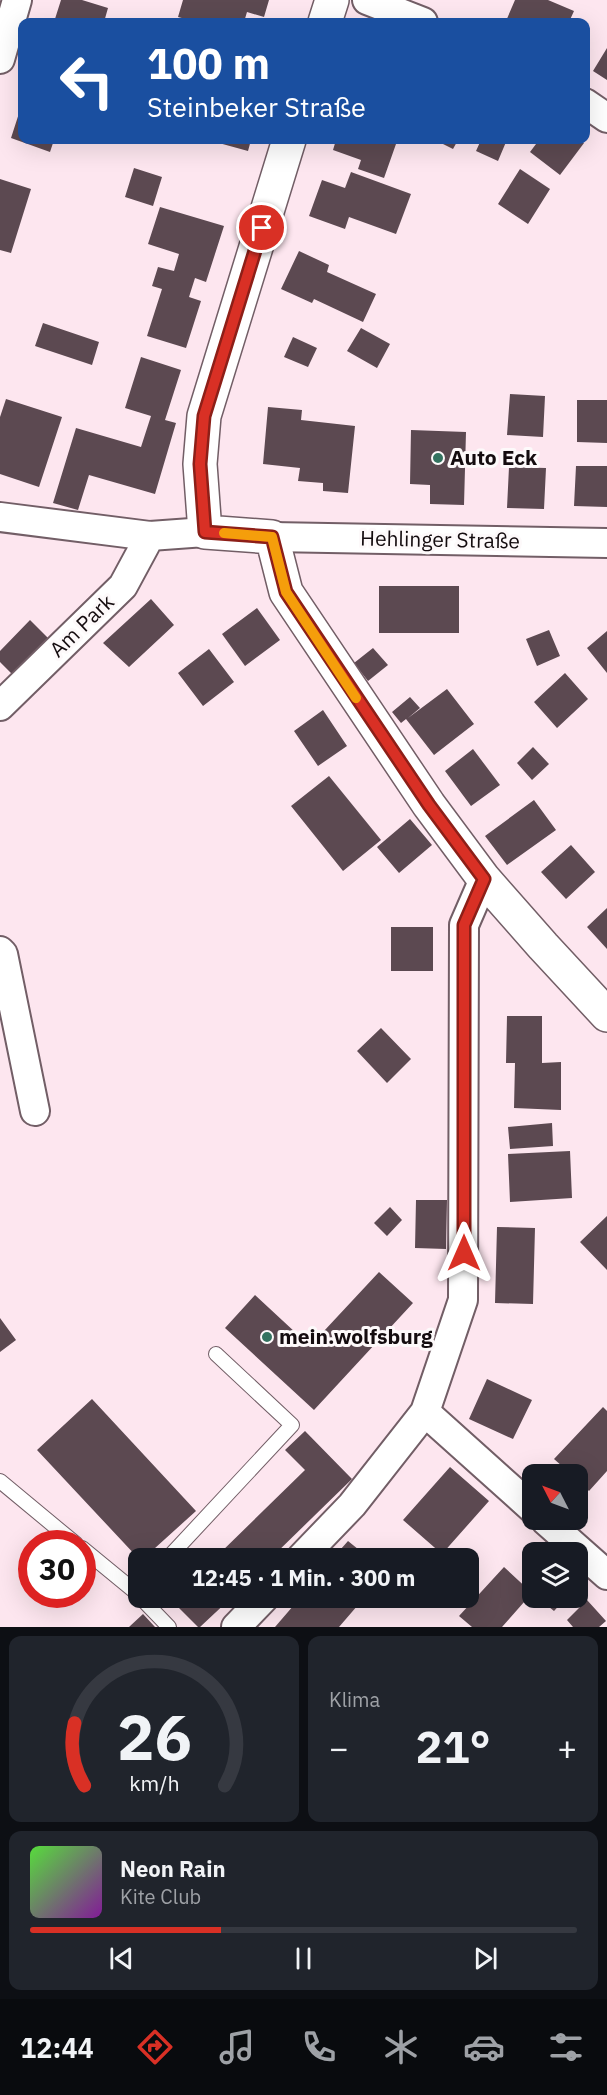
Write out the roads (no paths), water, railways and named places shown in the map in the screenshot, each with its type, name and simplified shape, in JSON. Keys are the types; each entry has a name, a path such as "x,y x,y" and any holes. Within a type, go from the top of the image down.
{"street":[{"path":"0,59 17,0"},
{"path":"326,18 332,0"},
{"path":"367,0 413,18"},
{"path":"590,106 607,118"},
{"path":"205,532 200,464 204,416 288,144"},
{"path":"0,518 150,536 205,532 272,537 286,592 429,805 484,879 607,1015"},
{"name":"Am Park","path":"0,706 123,586 150,536"},
{"name":"Hehlinger Straße","path":"272,537 607,543"},
{"path":"311,1548 352,1505 425,1412 464,1299 464,925 484,879"},
{"path":"0,951 3,954 35,1111"},
{"path":"425,1412 522,1499"},
{"path":"556,1530 607,1575"},
{"path":"236,1627 254,1608"}],"lane":[{"path":"177,1548 292,1425 216,1354"},
{"path":"0,1481 59,1530"},
{"path":"96,1560 128,1586"},
{"path":"151,1608 169,1627"}],"place":[{"name":"Auto Eck","path":"438,458"},
{"name":"mein.wolfsburg","path":"267,1337"}]}
